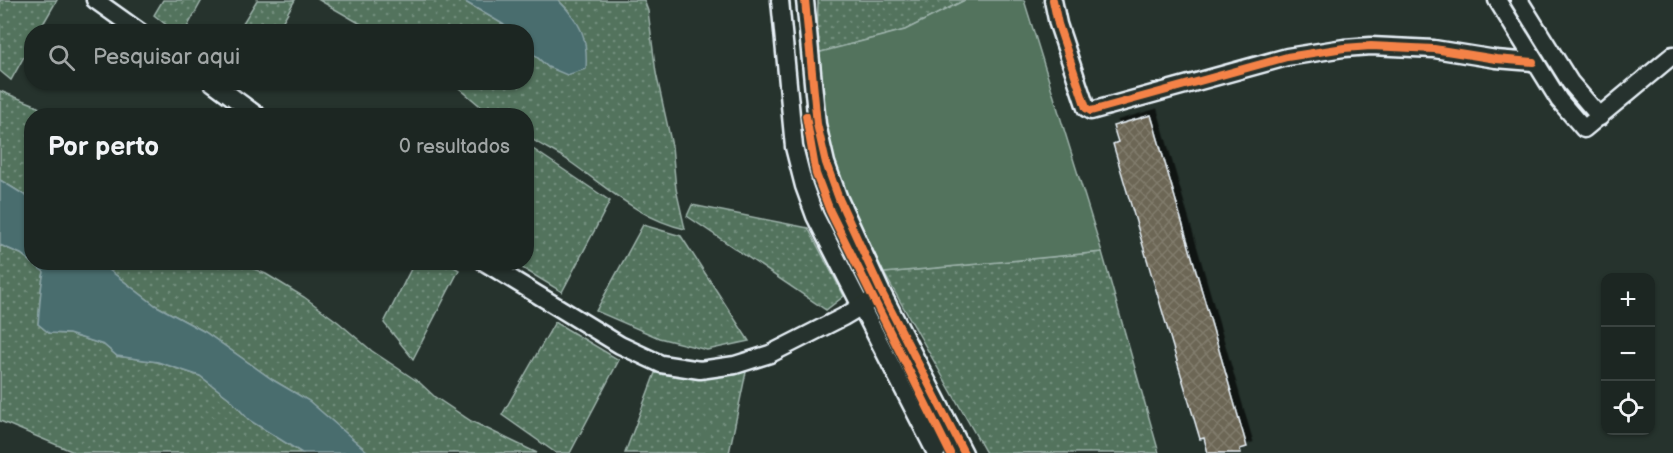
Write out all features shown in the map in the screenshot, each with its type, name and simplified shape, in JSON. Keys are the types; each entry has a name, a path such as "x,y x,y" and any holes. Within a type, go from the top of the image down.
{"street":[{"path":"95,0 129,24"},
{"path":"780,0 794,147 804,186 815,216 936,453"},
{"path":"805,0 817,124 838,199 882,293 964,453"},
{"path":"1053,0 1058,24 1086,108 1091,111 1287,57 1344,48 1371,46 1434,49 1496,59 1533,62"},
{"path":"1497,0 1533,62 1559,100 1584,129 1673,55"},
{"path":"1519,0 1570,82 1600,117"},
{"path":"223,90 247,108"},
{"path":"497,270 620,345 661,364 700,370 735,365 770,354 861,307 882,293"}],"green space":[{"path":"0,0 57,0 43,24 24,24 24,57 11,80 0,71"},
{"path":"163,0 202,0 189,24 165,24 154,15"},
{"path":"257,0 295,0 281,24 242,24"},
{"path":"319,0 462,0 503,24 361,24"},
{"path":"558,0 644,0 648,11 656,73 672,146 676,189 685,229 636,209 563,157 534,140 534,108 483,108 461,90 534,90 534,54 548,67 570,12"},
{"path":"818,0 965,0 905,30 817,53"},
{"path":"965,0 1024,0 1102,252 884,273 835,172 826,137 817,53 905,30"},
{"path":"0,91 39,108 24,108 24,195 0,180"},
{"path":"534,150 610,201 562,292 526,270 534,270"},
{"path":"692,205 808,228 844,296 826,310 687,216"},
{"path":"643,225 681,236 749,341 707,350 659,338 596,311"},
{"path":"0,245 24,256 24,270 44,272 38,324 49,333 69,334 104,345 117,356 158,362 200,376 229,398 249,420 302,453 76,453 0,421"},
{"path":"1102,252 1159,453 986,453 884,273"},
{"path":"109,270 256,270 304,297 372,351 471,421 537,453 369,453 309,401 273,380 205,332 155,305"},
{"path":"410,270 459,270 413,359 384,323"},
{"path":"555,322 619,360 570,453 556,453 502,415"},
{"path":"746,372 729,453 625,453 655,373"}],"water":[{"path":"462,0 558,0 581,31 586,48 586,69 567,75 548,67 534,54 534,24 503,24"},
{"path":"0,180 24,195 24,256 0,245"},
{"path":"41,270 109,270 155,305 205,332 273,380 309,401 369,453 302,453 249,420 229,398 200,376 158,362 117,356 104,345 69,334 49,333 38,324 44,272"}],"building":[{"path":"1151,115 1247,447 1240,449 1241,453 1208,453 1204,438 1200,439 1113,144 1118,142 1113,126"}],"cycle path":[{"path":"805,0 817,124 826,163 839,199 882,293 964,453"},
{"path":"1053,0 1058,24 1086,108 1091,111 1287,57 1344,48 1371,46 1434,49 1496,59 1533,62"},
{"path":"806,116 816,174 830,211 950,453"}]}
